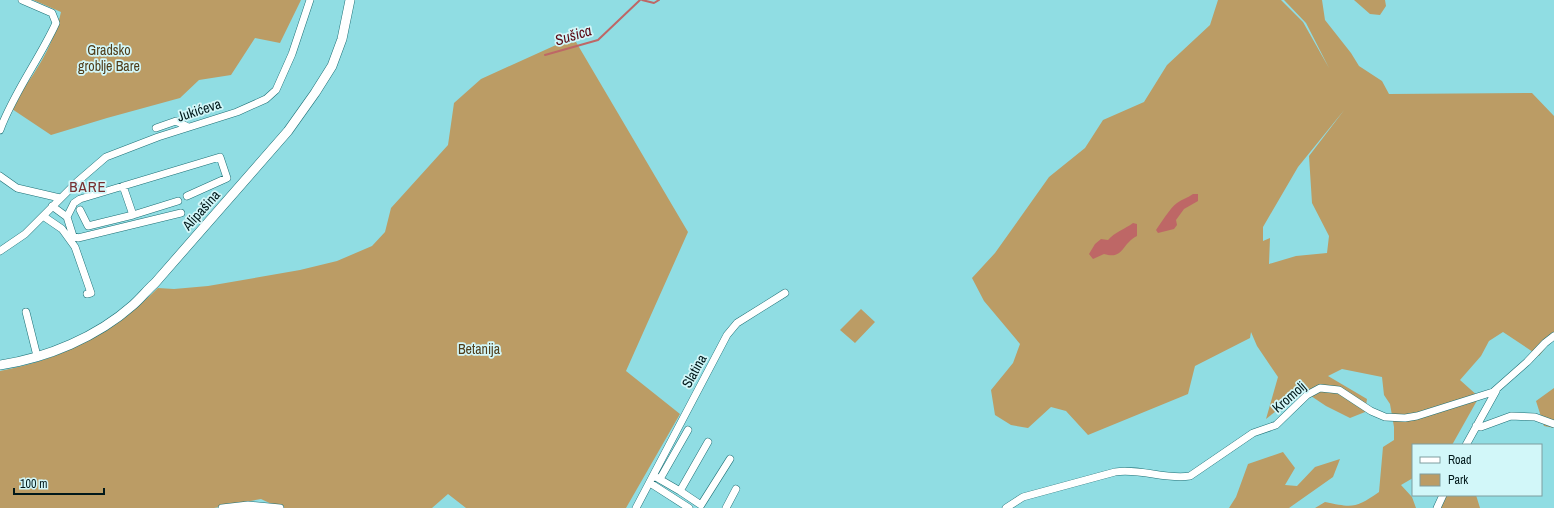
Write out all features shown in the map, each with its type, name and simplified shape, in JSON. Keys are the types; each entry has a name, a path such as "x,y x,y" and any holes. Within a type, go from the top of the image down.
{"main road":[{"name":"Alipašina","path":"0,365 30,360 90,335 132,306 180,256 288,131 330,71 342,39 350,0"}],"street":[{"path":"0,130 9,107 45,48 56,23 52,13 22,0"},
{"name":"Jukićeva","path":"0,251 25,234 60,198 106,157 266,100 276,90 292,54 310,0"},
{"path":"156,128 176,121 188,128"},
{"path":"67,217 74,203 80,199 220,157 228,178 186,196"},
{"path":"0,176 17,188 60,198"},
{"path":"123,186 133,216"},
{"path":"80,210 88,226 133,216 178,201"},
{"path":"52,206 67,217 73,236 78,238 181,213"},
{"path":"43,216 62,229 75,248 91,293 87,294"},
{"name":"Slatina","path":"636,508 650,484 657,477 727,335 737,323 785,294"},
{"path":"26,312 37,356"},
{"name":"Kromolj","path":"1006,508 1023,497 1115,472 1130,470 1178,478 1190,476 1206,467 1252,433 1276,425 1307,395 1320,388 1339,390 1371,412 1385,417 1405,418 1481,397 1497,390 1554,336"},
{"path":"1467,444 1497,390"},
{"path":"1476,426 1481,427 1511,416 1535,417 1554,424"},
{"path":"688,430 657,477 703,507 730,459"},
{"path":"680,491 708,442"},
{"path":"650,484 688,508"},
{"path":"726,508 736,490"},
{"path":"1437,508 1443,496"},
{"path":"222,508 248,505 280,508"}],"green space":[{"name":"Gradsko groblje Bare","path":"33,0 301,0 280,43 255,38 231,75 199,80 180,98 51,135 9,107 41,62 53,38 61,12"},
{"path":"1218,0 1281,0 1303,22 1329,68 1306,23 1284,0 1322,0 1325,20 1351,53 1359,66 1382,81 1389,94 1532,93 1554,116 1554,337 1539,356 1503,332 1489,341 1481,356 1460,380 1479,397 1453,444 1412,444 1412,479 1401,485 1412,497 1416,508 1315,508 1325,502 1348,506 1359,504 1379,492 1383,447 1394,440 1394,427 1390,404 1384,395 1382,377 1342,369 1328,376 1367,399 1365,412 1350,418 1326,406 1299,388 1285,404 1266,419 1278,377 1257,346 1251,332 1250,338 1195,366 1188,394 1088,435 1066,411 1051,407 1028,428 1011,425 995,415 991,390 1013,363 1020,344 984,301 972,278 995,253 1049,177 1085,148 1103,120 1144,102 1167,65 1210,25","holes":["1345,109 1309,156 1312,203 1329,236 1327,253 1296,256 1269,264 1270,238 1263,241 1263,227 1298,167"]},
{"path":"1354,0 1385,0 1386,6 1380,15 1370,14"},
{"name":"Betanija","path":"576,42 688,232 626,371 680,414 626,508 466,508 448,494 432,508 280,508 261,499 214,508 0,508 0,371 45,359 86,342 123,318 158,288 174,289 208,286 300,270 337,261 372,246 385,232 391,208 448,145 454,103 481,79 556,45"},
{"path":"861,309 875,322 855,343 840,330"},
{"path":"1554,388 1554,428 1544,426 1536,401"},
{"path":"1283,452 1295,468 1285,485 1297,486 1315,467 1340,459 1333,477 1289,508 1229,508 1236,497 1248,464"},
{"path":"1441,496 1476,496 1480,508 1440,508"}],"shaded area":[{"path":"1193,194 1198,194 1198,201 1184,209 1176,220 1177,225 1174,229 1158,233 1156,230 1171,208"},
{"path":"1133,223 1137,224 1137,236 1132,239 1119,253 1115,255 1104,254 1093,259 1089,254 1095,244 1101,239 1108,240"}],"waterway":[{"name":"Sušica","path":"545,55 598,40 640,0"},
{"name":"Sušica","path":"642,0 654,3 659,0"}],"district":[{"name":"BARE","path":"88,186"}]}
